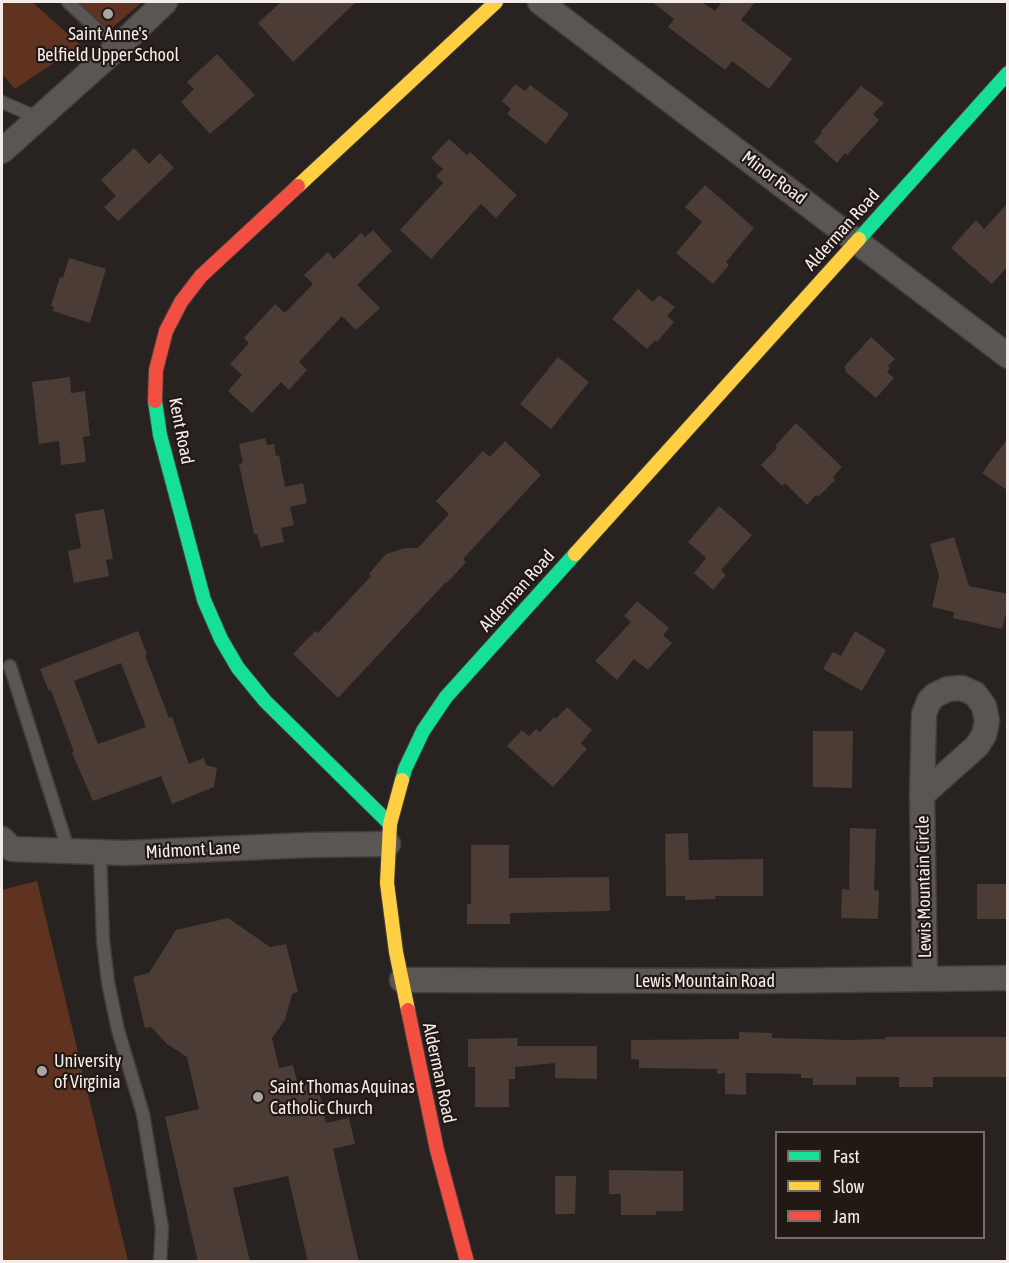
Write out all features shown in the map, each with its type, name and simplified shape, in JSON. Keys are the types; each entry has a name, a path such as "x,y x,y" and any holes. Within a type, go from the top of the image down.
{"main road":[{"name":"Kent Road","path":"389,834 265,701 238,668 221,639 204,600 160,435 155,402 156,370 166,331 181,302 201,276 496,2"},
{"name":"Alderman Road","path":"467,1262 436,1150 402,981 387,883 389,834 405,769 423,731 446,697 1008,73"}],"street":[{"path":"2,151 165,2"},
{"name":"Minor Road","path":"540,2 1008,356"},
{"name":"Lewis Mountain Circle","path":"922,795 925,979"},
{"name":"Midmont Lane","path":"2,839 12,849 123,853 310,845 389,834"},
{"name":"Lewis Mountain Road","path":"402,981 1008,978"}],"lane":[{"path":"68,2 117,48"},
{"path":"2,102 34,116 40,115"},
{"path":"10,666 69,852"},
{"path":"100,853 103,940 108,982 118,1030 143,1114 162,1228 160,1262"}],"shaded area":[{"path":"2,2 32,2 80,45 15,89 2,74"},
{"path":"76,2 142,2 106,33"},
{"name":"University of Virginia","path":"37,881 128,1261 2,1261 2,890"}],"building":[{"path":"281,2 356,2 293,62 258,23"},
{"path":"652,2 702,2 715,11 722,2 755,2 741,20 792,59 769,89 732,61 725,70 668,27 674,19"},
{"path":"217,54 255,95 210,134 181,102 194,89 187,82"},
{"path":"515,84 525,91 530,85 569,114 546,144 507,114 511,109 502,101"},
{"path":"861,86 884,103 873,114 879,120 837,163 814,142"},
{"path":"449,139 467,155 470,152 517,195 496,218 481,204 431,259 400,230 443,183 436,176 443,169 431,158"},
{"path":"134,148 149,164 160,153 174,168 118,221 104,207 116,196 101,180"},
{"path":"705,185 754,228 726,262 729,265 713,284 676,253 702,222 685,207"},
{"path":"1008,203 1008,266 992,284 951,248 976,220 984,229"},
{"path":"373,230 392,251 357,285 380,308 356,330 342,316 299,362 307,370 289,390 281,382 252,413 228,391 242,375 230,364 249,343 244,338 275,304 285,313 313,284 304,275 328,252 334,259 361,233 365,237"},
{"path":"69,258 106,269 90,323 53,311 54,307 51,306"},
{"path":"638,289 653,302 659,295 675,307 667,316 674,322 657,342 655,340 647,349 612,319"},
{"path":"871,337 895,359 888,366 890,368 887,372 894,378 876,398 845,371 844,367"},
{"path":"558,357 589,382 551,429 520,404"},
{"path":"70,377 71,393 85,391 90,436 83,437 86,462 61,465 59,441 39,444 32,382"},
{"path":"796,423 842,467 833,477 835,480 807,505 785,483 782,486 761,465"},
{"path":"265,438 267,445 274,444 276,456 279,455 285,487 303,483 307,503 290,507 294,525 281,528 284,542 261,547 257,534 254,534 239,464 243,463 239,444"},
{"path":"1008,438 1008,491 982,473"},
{"path":"505,441 541,475 463,559 466,562 447,583 338,698 293,654 315,631 318,633 371,576 369,574 386,554 405,548 418,548 449,514 436,501 483,451 490,457"},
{"path":"719,506 752,535 721,570 726,575 713,590 694,573 706,558 688,542"},
{"path":"104,509 113,559 106,560 109,576 74,583 68,551 81,548 75,514"},
{"path":"954,537 969,586 1008,594 1008,605 1002,629 953,618 954,612 932,607 939,576 930,544"},
{"path":"637,601 669,628 663,635 672,643 648,670 634,659 617,680 595,661 631,622 624,616"},
{"path":"138,631 169,718 172,717 189,764 204,758 206,765 217,768 214,787 172,804 161,776 93,801 72,753 74,752 51,690 49,691 40,669","holes":["121,663 146,727 98,744 74,681"]},
{"path":"855,631 886,650 862,691 823,669 833,652 841,656"},
{"path":"567,707 592,730 581,743 587,749 553,787 507,746 522,730 529,736 536,729 540,732"},
{"path":"813,731 853,731 852,788 813,787"},
{"path":"850,828 876,829 874,890 879,891 878,919 841,918 842,889 849,890"},
{"path":"688,833 689,860 763,859 763,896 715,896 716,899 685,900 685,896 666,896 665,834"},
{"path":"471,845 509,845 509,878 609,877 610,911 510,913 510,924 467,924 467,904 471,904"},
{"path":"977,884 1008,884 1008,919 977,919"},
{"name":"Saint Thomas Aquinas Catholic Church","path":"228,918 270,947 286,944 298,992 292,994 285,1020 272,1038 279,1068 293,1065 298,1086 317,1082 326,1123 349,1118 355,1144 333,1149 359,1262 308,1262 288,1176 233,1188 250,1262 198,1262 165,1117 199,1109 187,1057 167,1044 151,1027 145,1028 133,977 149,973 176,930"},
{"path":"739,1032 772,1033 772,1038 847,1040 885,1039 885,1037 1008,1037 1008,1077 933,1077 933,1087 899,1087 899,1077 856,1077 856,1085 813,1085 813,1078 801,1078 801,1074 746,1073 746,1095 725,1094 725,1073 717,1074 717,1069 639,1068 639,1060 631,1059 631,1040 739,1039"},
{"path":"518,1038 517,1046 597,1046 597,1079 555,1078 555,1063 515,1067 515,1079 509,1079 509,1107 475,1107 475,1067 468,1067 468,1039"},
{"path":"609,1170 683,1171 683,1211 656,1211 656,1215 621,1215 621,1194 609,1194"},
{"path":"555,1176 576,1176 575,1214 555,1214"}],"traffic: fast":[{"path":"859,239 1008,73"},
{"path":"155,401 160,435 204,600 221,639 238,668 265,701 390,824"},
{"path":"402,780 423,731 446,697 575,554"}],"traffic: slow":[{"path":"298,186 496,2"},
{"path":"575,554 859,239"},
{"path":"402,780 390,824 387,883 396,952 408,1010"}],"traffic: jam":[{"path":"155,401 156,370 166,331 181,302 201,276 298,186"},
{"path":"408,1010 437,1150 467,1262"}],"place":[{"name":"Saint Anne's Belfield Upper School","path":"108,14"},
{"name":"University of Virginia","path":"42,1071"},
{"name":"Saint Thomas Aquinas Catholic Church","path":"258,1097"}]}
